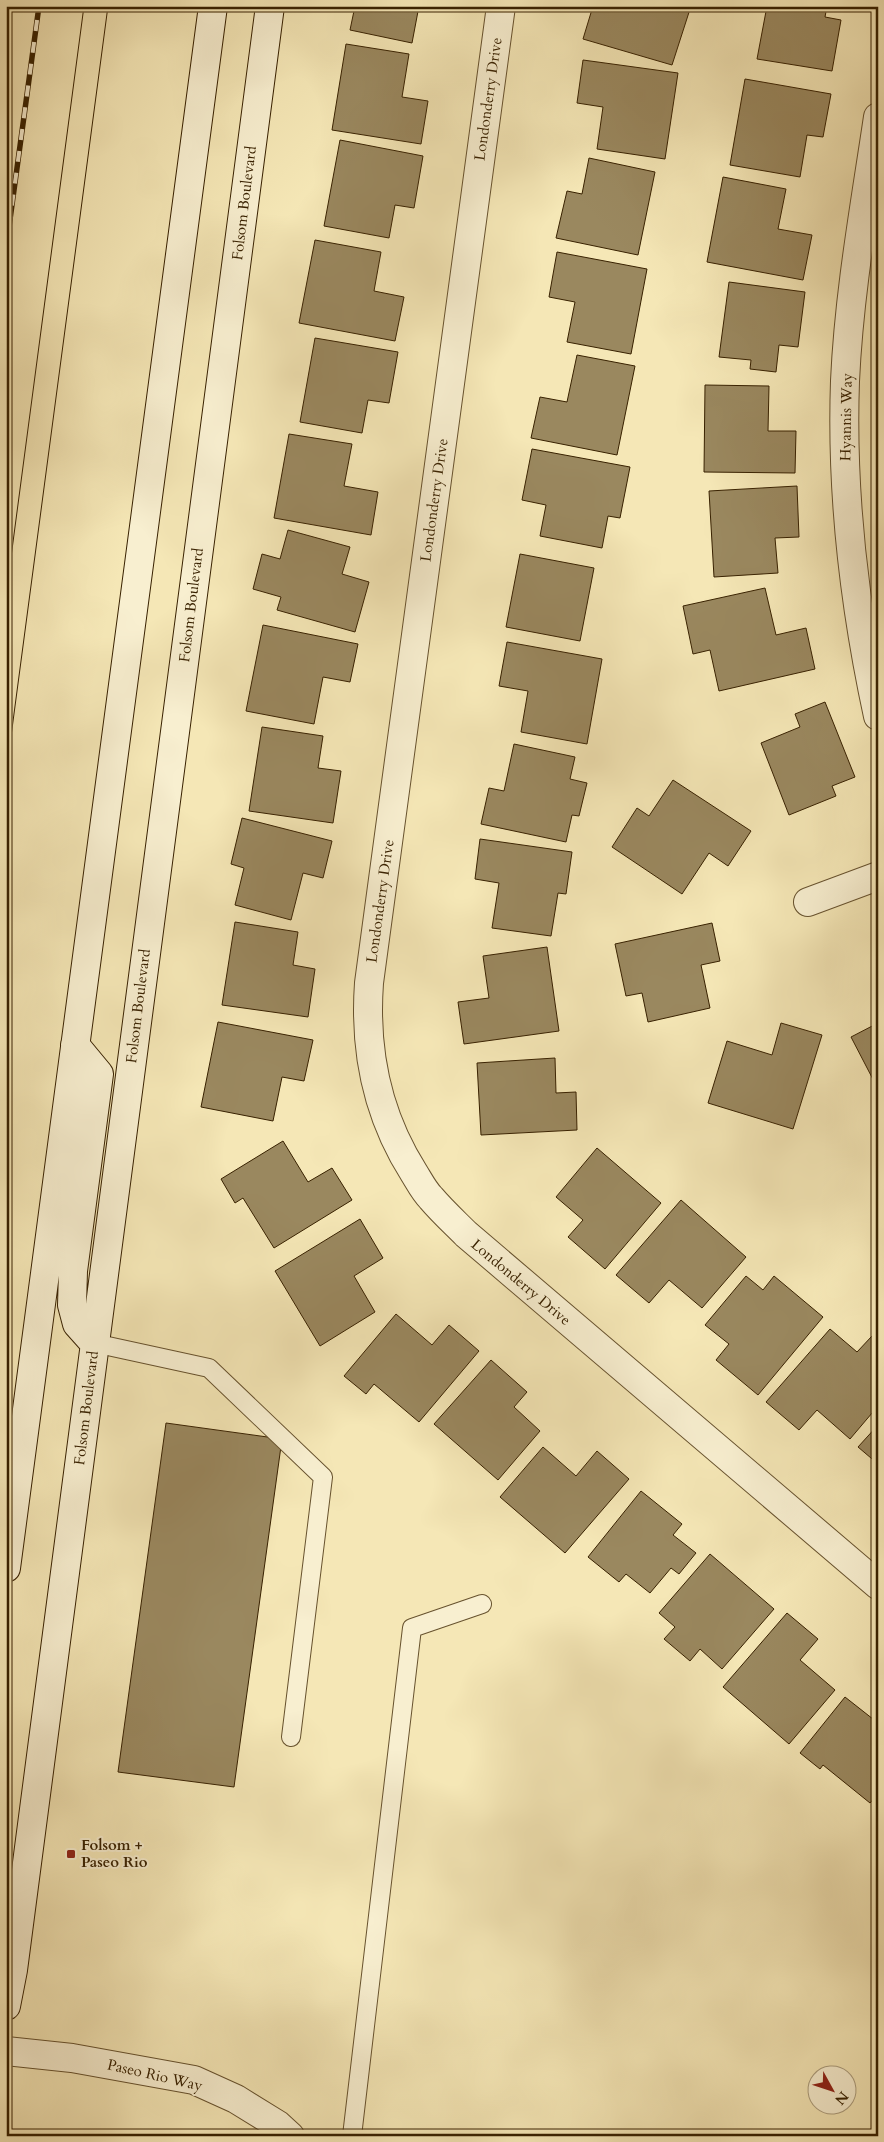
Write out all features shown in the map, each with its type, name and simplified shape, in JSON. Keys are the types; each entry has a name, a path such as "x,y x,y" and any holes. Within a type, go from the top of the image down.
{"main road":[{"path":"6,1568 213,6"},
{"name":"Folsom Boulevard","path":"6,2006 15,1951 270,6"},
{"name":"Londonderry Drive","path":"501,6 369,983 368,1009 372,1067 382,1108 402,1154 430,1197 466,1234 878,1586"},
{"name":"Hyannis Way","path":"878,117 852,293 845,381 845,468 854,585 862,643 878,716"},
{"path":"808,902 878,876"},
{"path":"76,1045 98,1074 73,1271 72,1305 77,1324 94,1343"},
{"name":"Paseo Rio Way","path":"6,2051 72,2058 194,2080 236,2099 278,2125 290,2136"}],"lane":[{"path":"94,1343 209,1368 323,1477 291,1737"},
{"path":"352,2136 412,1628 482,1604"}],"building":[{"path":"355,6 419,6 412,43 350,30"},
{"path":"593,6 610,10 611,6 691,6 672,65 583,39"},
{"path":"767,6 827,6 825,17 841,20 832,71 757,59"},
{"path":"346,44 409,54 402,97 428,101 421,144 332,130"},
{"path":"583,60 678,73 665,159 597,149 603,107 577,103"},
{"path":"745,79 831,94 823,137 807,135 800,177 730,165"},
{"path":"340,140 423,156 414,208 395,205 389,238 324,226"},
{"path":"589,158 655,172 638,255 556,238 567,191 582,194"},
{"path":"723,177 786,189 778,229 812,235 803,280 707,262"},
{"path":"315,240 381,252 374,291 404,297 395,341 299,323"},
{"path":"557,252 647,269 631,354 567,342 575,302 549,297"},
{"path":"729,282 805,292 798,347 779,345 776,372 750,369 751,360 719,357"},
{"path":"315,338 398,352 389,403 368,400 362,433 300,422"},
{"path":"577,355 635,366 617,455 531,438 540,397 567,402"},
{"path":"705,385 769,386 768,431 796,431 795,473 704,472"},
{"path":"289,434 352,444 344,486 378,492 371,535 274,518"},
{"path":"532,449 630,467 620,518 608,516 602,548 540,536 546,505 522,500"},
{"path":"797,486 799,537 775,538 778,573 714,577 709,491"},
{"path":"288,530 350,547 342,574 369,582 355,632 277,610 281,597 253,589 262,554 280,559"},
{"path":"520,554 594,568 580,641 506,627"},
{"path":"765,588 776,635 806,628 815,669 719,691 710,650 693,654 683,606"},
{"path":"263,625 358,644 350,682 323,677 314,724 246,711"},
{"path":"507,642 602,659 587,744 521,732 528,691 499,686"},
{"path":"825,702 855,777 832,786 836,796 789,815 761,743 800,727 795,714"},
{"path":"262,727 323,736 318,768 341,771 333,823 249,811"},
{"path":"514,744 575,757 570,779 587,783 579,816 572,815 566,842 481,824 489,788 504,791"},
{"path":"673,780 751,831 728,866 709,853 682,894 612,847 637,808 649,816"},
{"path":"242,818 332,841 323,878 303,873 291,920 235,905 244,868 231,864"},
{"path":"480,839 572,852 566,894 558,893 551,936 492,928 499,883 475,879"},
{"path":"235,922 298,932 293,965 315,969 308,1017 222,1005"},
{"path":"712,923 720,961 701,965 710,1008 648,1022 642,993 626,996 615,944"},
{"path":"547,947 559,1031 464,1044 458,1002 489,998 483,956"},
{"path":"218,1022 313,1040 304,1081 282,1077 273,1121 201,1107"},
{"path":"781,1023 822,1035 793,1129 708,1103 727,1041 772,1055"},
{"path":"878,1023 878,1089 851,1037"},
{"path":"555,1058 556,1093 576,1092 577,1130 481,1135 477,1063"},
{"path":"283,1141 308,1182 332,1168 352,1200 274,1248 243,1198 235,1203 221,1179"},
{"path":"597,1148 661,1203 605,1269 568,1237 583,1220 556,1197"},
{"path":"681,1200 746,1257 702,1308 669,1280 649,1303 616,1275"},
{"path":"360,1219 383,1258 354,1276 375,1312 320,1346 275,1271"},
{"path":"746,1276 763,1290 774,1276 823,1317 758,1395 716,1360 729,1344 705,1325"},
{"path":"396,1314 432,1345 449,1325 479,1351 419,1422 374,1384 366,1394 344,1376"},
{"path":"830,1329 857,1352 872,1336 878,1341 878,1406 850,1439 817,1410 799,1430 766,1402"},
{"path":"491,1360 527,1392 514,1407 540,1431 498,1480 434,1424"},
{"path":"166,1423 282,1439 234,1787 118,1772"},
{"path":"878,1425 878,1464 858,1447"},
{"path":"543,1447 576,1476 597,1451 629,1479 565,1553 500,1497"},
{"path":"641,1491 682,1524 673,1535 696,1553 679,1574 671,1568 650,1593 626,1574 619,1582 588,1557"},
{"path":"710,1554 774,1609 722,1669 700,1649 690,1661 664,1639 675,1627 659,1613"},
{"path":"787,1613 818,1639 800,1660 835,1690 789,1744 723,1687"},
{"path":"845,1697 878,1723 878,1794 870,1803 823,1765 820,1769 800,1753"}],"tram line":[{"path":"6,595 84,6"},
{"path":"6,774 108,6"}],"railway":[{"path":"6,249 39,6"}],"place":[{"name":"Folsom + Paseo Rio","path":"71,1854"}]}
